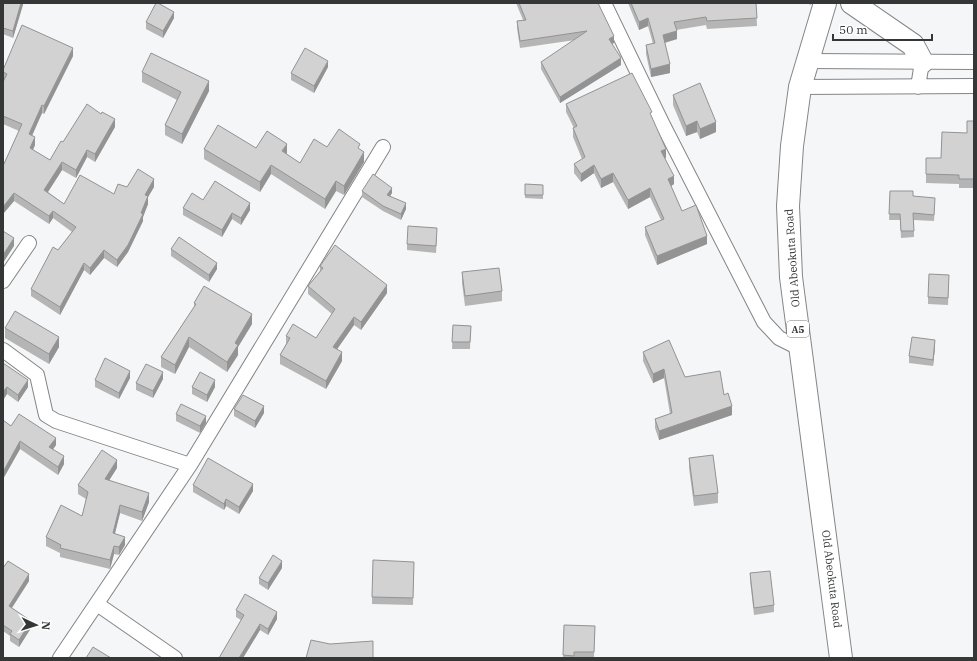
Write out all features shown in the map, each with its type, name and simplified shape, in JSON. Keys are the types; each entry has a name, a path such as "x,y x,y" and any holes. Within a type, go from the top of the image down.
{"highway":[{"name":"Old Abeokuta Road","path":"825,3 800,87 792,146 788,206 791,277 816,453 841,658"},
{"path":"852,3 913,45 922,62"}],"street":[{"path":"604,3 663,125 764,322 779,338 801,349"},
{"path":"808,61 974,62"},
{"path":"918,87 922,62"},
{"path":"800,87 974,86"},
{"path":"60,658 190,465 383,147"},
{"path":"3,281 29,242"},
{"path":"3,350 37,375 46,415 56,421 190,465"},
{"path":"97,604 175,658"}],"building":[{"path":"3,3 21,3 13,31 3,28"},
{"path":"156,3 174,12 163,31 146,22"},
{"path":"519,3 598,3 614,36 609,39 621,58 560,97 541,62 587,31 520,41 517,21 526,20"},
{"path":"631,3 756,3 757,18 707,21 706,17 674,22 677,31 663,35 670,64 651,69 646,45 655,43 648,18 639,22"},
{"path":"22,25 73,48 44,106 42,105 29,134 35,137 30,148 50,160 61,141 63,142 87,104 101,114 102,112 115,119 95,154 87,150 76,170 62,162 44,190 64,204 80,175 114,194 118,184 127,187 138,169 154,179 145,195 148,196 141,213 143,214 128,245 117,260 104,250 90,268 84,263 60,307 31,289 53,247 58,250 76,227 53,211 49,216 14,193 3,207 3,166 22,124 3,116 3,82 7,74 3,72 3,70"},
{"path":"305,48 328,61 314,86 291,73"},
{"path":"151,53 209,81 182,134 165,125 181,92 142,72"},
{"path":"632,73 652,112 650,113 666,149 661,151 674,176 668,179 682,211 696,205 707,236 657,256 645,227 664,219 650,188 628,200 613,173 601,179 594,165 581,174 574,164 585,157 573,128 577,126 566,104"},
{"path":"700,83 716,122 700,129 697,121 686,126 673,95"},
{"path":"967,121 974,121 974,179 959,179 959,175 926,174 926,158 941,158 942,132 967,133"},
{"path":"218,125 256,148 267,131 287,144 282,151 300,163 314,139 327,147 339,129 360,144 358,148 364,152 344,186 336,181 325,199 271,165 260,182 204,149"},
{"path":"373,174 392,188 387,195 406,203 401,214 383,206 362,191"},
{"path":"215,181 250,203 241,218 232,213 222,230 183,208 192,193 203,200"},
{"path":"525,184 543,185 543,195 525,195"},
{"path":"890,191 913,191 913,196 935,198 934,215 913,213 914,231 901,231 900,214 889,214"},
{"path":"408,226 437,228 436,246 407,244"},
{"path":"3,231 14,238 3,255"},
{"path":"179,237 217,263 209,275 171,249"},
{"path":"335,245 387,285 361,322 354,317 333,347 342,352 326,381 280,355 290,338 286,336 293,324 316,338 335,309 308,286 323,268 320,266"},
{"path":"499,268 502,291 465,296 462,272"},
{"path":"929,274 949,275 948,298 928,297"},
{"path":"204,286 252,314 235,343 238,345 227,362 189,337 175,365 161,357 196,304 194,303"},
{"path":"15,311 59,337 49,354 5,328"},
{"path":"453,325 471,326 470,342 452,342"},
{"path":"912,337 935,340 933,360 909,356"},
{"path":"669,340 685,377 720,371 724,395 728,393 732,406 659,431 655,419 672,413 664,369 653,374 643,352"},
{"path":"105,358 130,371 119,393 95,380"},
{"path":"3,363 28,380 18,395 7,387 3,392"},
{"path":"146,364 163,372 153,391 136,383"},
{"path":"200,372 215,380 207,395 192,387"},
{"path":"243,395 264,406 255,421 234,409"},
{"path":"181,404 206,416 200,426 176,414"},
{"path":"19,414 56,438 49,447 64,456 58,467 20,441 3,472 3,420 11,426"},
{"path":"102,450 117,460 105,479 149,493 142,512 120,505 113,533 125,537 119,547 114,546 110,560 60,548 61,545 46,537 61,505 82,516 88,492 78,485"},
{"path":"713,455 718,493 694,496 689,458"},
{"path":"208,458 253,484 239,507 226,499 224,504 193,485"},
{"path":"273,555 282,561 268,583 259,578"},
{"path":"373,560 414,562 413,598 372,597"},
{"path":"8,561 29,574 9,606 31,621 19,640 10,634 12,631 3,625 3,568"},
{"path":"770,571 774,605 754,608 750,573"},
{"path":"245,594 277,612 268,629 260,624 239,658 219,658 244,615 236,610"},
{"path":"564,625 595,626 594,652 574,652 574,656 563,655"},
{"path":"311,640 330,644 373,641 373,658 306,658"},
{"path":"93,647 111,658 86,658"}]}
